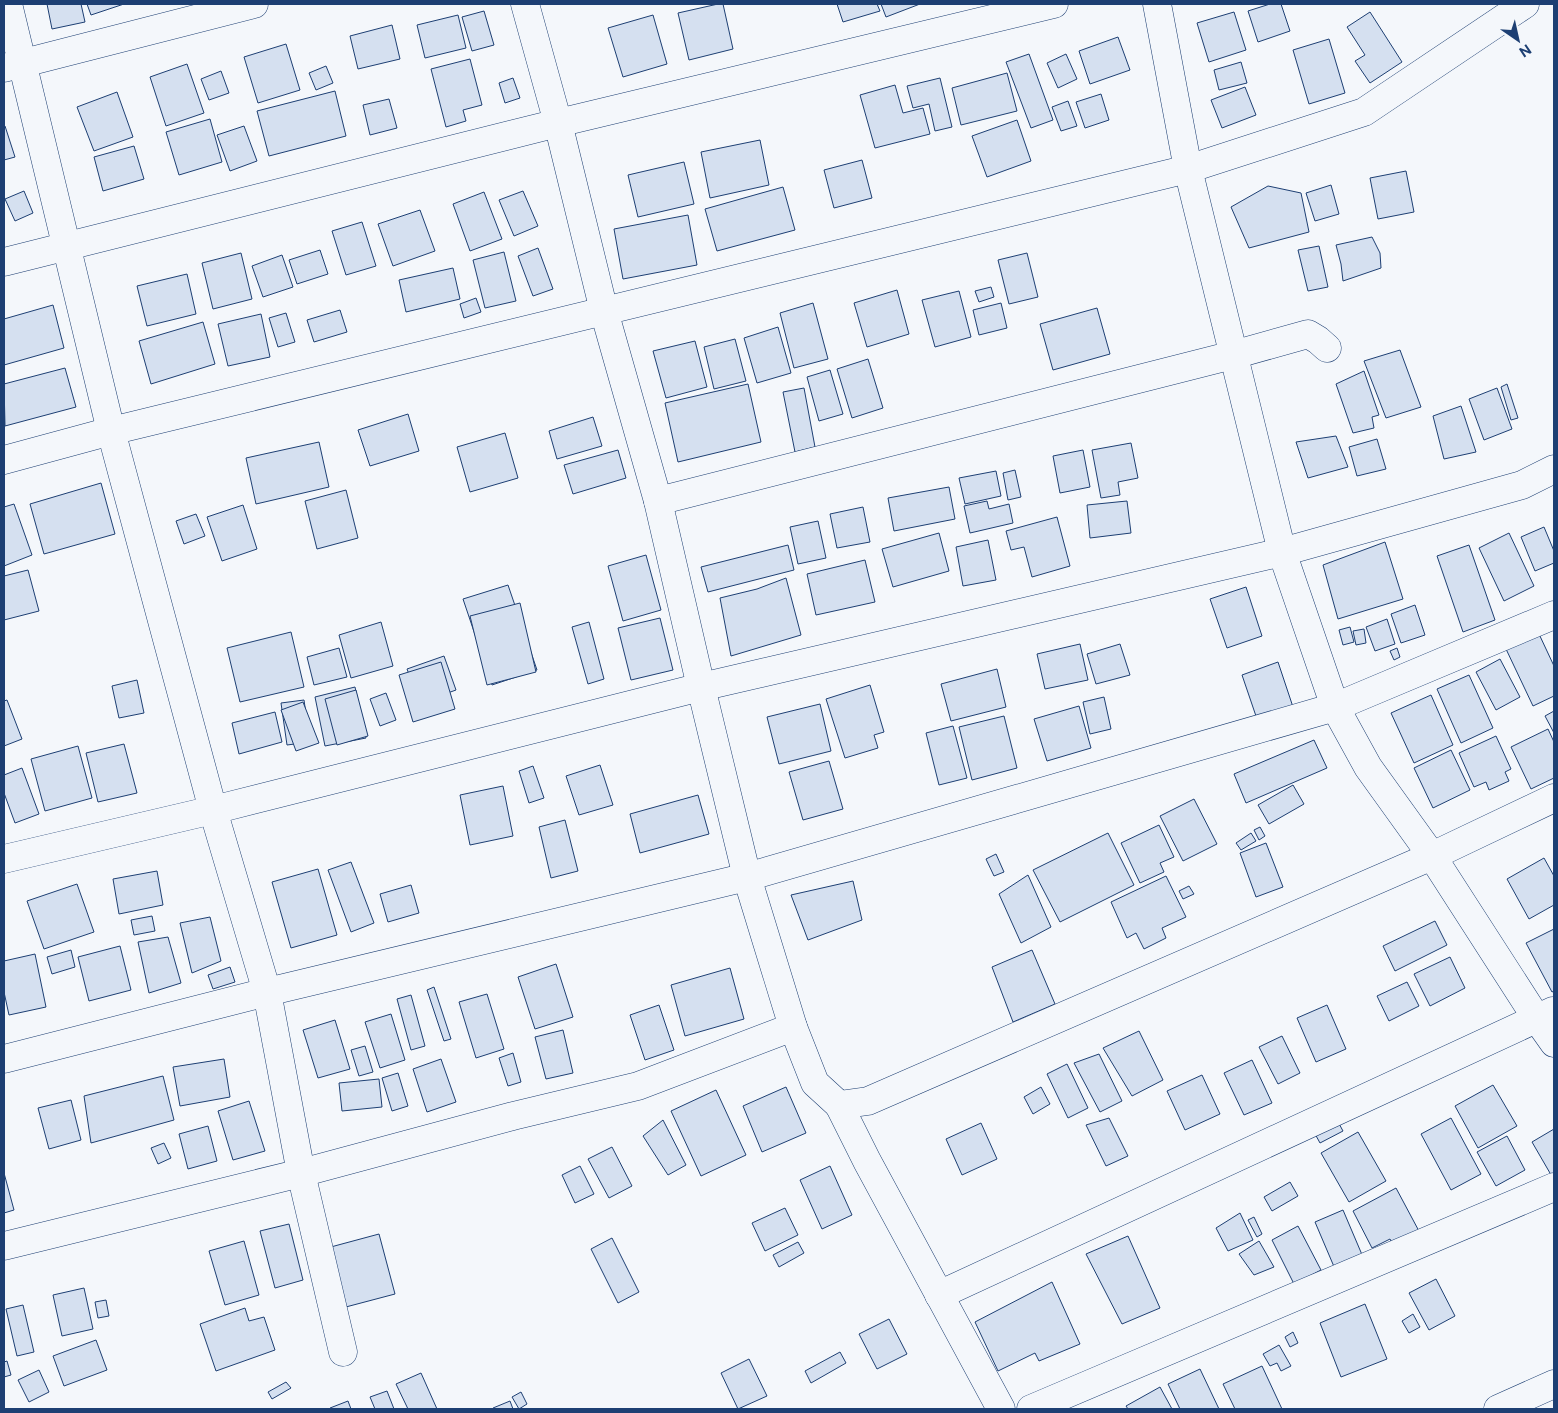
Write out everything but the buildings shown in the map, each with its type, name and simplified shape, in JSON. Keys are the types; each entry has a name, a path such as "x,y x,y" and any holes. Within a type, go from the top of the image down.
{"street":[{"path":"8,4 13,65 67,246 112,431 213,810 267,992 301,1172 343,1352"},
{"path":"13,65 254,4"},
{"path":"525,4 558,123 604,311 658,501 748,877 794,1027 815,1083 839,1105 1001,1409"},
{"path":"4,262 558,123 1054,4"},
{"path":"1157,4 1188,169 1282,552 1335,707 1368,767 1546,1015 1554,1043"},
{"path":"4,460 112,431 1188,169 1364,112 1525,4"},
{"path":"658,501 1233,355 1308,334 1327,348"},
{"path":"4,859 213,810 701,687 1282,552 1522,486 1554,469"},
{"path":"4,1059 267,992 748,877 1335,707 1554,615"},
{"path":"839,1105 868,1101 1432,856 1554,798"},
{"path":"939,1295 1546,1015"},
{"path":"4,1246 638,1086 794,1027"},
{"path":"1032,1409 1554,1187"},
{"path":"1498,1409 1554,1384"}]}
